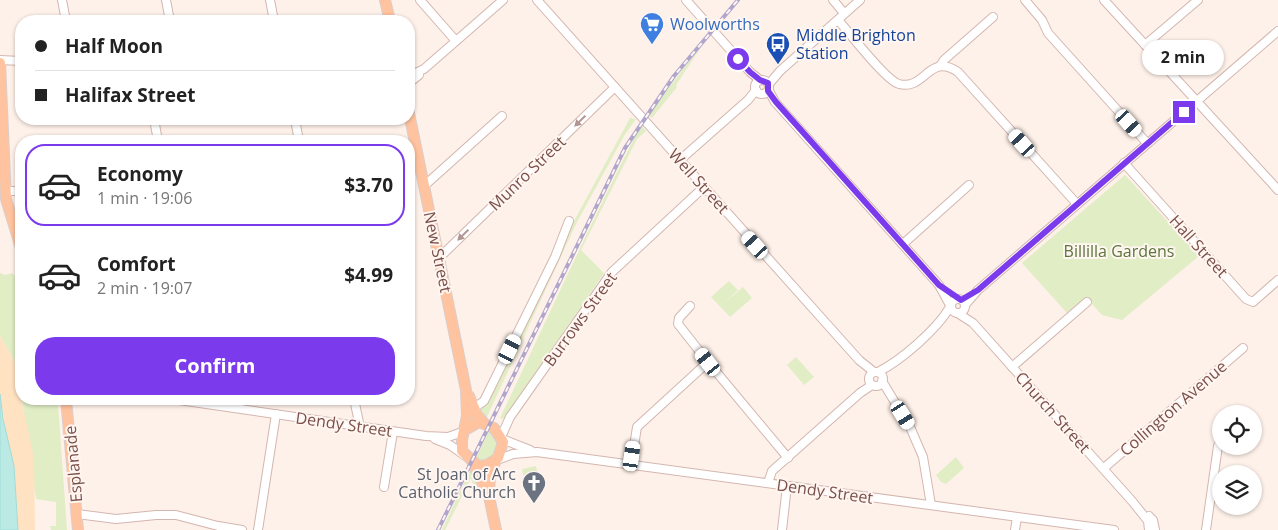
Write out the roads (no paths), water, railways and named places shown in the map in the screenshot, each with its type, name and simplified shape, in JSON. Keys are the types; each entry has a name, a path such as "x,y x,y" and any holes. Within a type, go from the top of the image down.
{"main road":[{"path":"385,0 389,15"},
{"path":"0,62 6,191 8,208 15,230"},
{"name":"New Street","path":"415,143 471,409 465,430"},
{"name":"Esplanade","path":"67,405 78,530"},
{"path":"471,409 502,438 502,448 490,478 489,496 496,530"},
{"path":"487,424 477,422 465,430 461,444 465,455 473,464 489,496"},
{"path":"473,464 482,466 497,460"}],"street":[{"path":"62,0 65,15"},
{"path":"166,0 169,15"},
{"path":"270,0 273,15"},
{"path":"420,0 456,41"},
{"name":"Church Street","path":"686,0 939,285 954,310 973,323"},
{"path":"832,0 844,14"},
{"path":"680,160 860,0"},
{"path":"1024,0 1042,20 1048,33 1147,143"},
{"path":"1104,0 1278,190"},
{"path":"1145,45 1198,0"},
{"path":"415,77 502,1"},
{"name":"Well Street","path":"537,1 891,398 910,427 922,458 931,505"},
{"path":"940,66 944,60 993,17"},
{"path":"838,20 887,76 897,84 914,84 933,68 940,66 954,69 1077,204"},
{"path":"768,483 772,471 937,324 1278,31"},
{"path":"0,62 15,62"},
{"path":"415,73 424,69"},
{"name":"Munro Street","path":"439,258 615,87"},
{"path":"424,186 502,116"},
{"name":"Hall Street","path":"1124,163 1246,299 1253,302 1278,280"},
{"path":"903,244 969,185"},
{"name":"Burrows Street","path":"502,438 510,417 612,272 704,187"},
{"path":"6,191 15,192"},
{"path":"471,409 484,401 554,261 569,221"},
{"name":"Church Street","path":"939,285 962,303 973,323 1104,468 1148,521 1149,530"},
{"path":"1012,367 1088,302"},
{"path":"954,310 962,303"},
{"path":"690,306 679,318 678,324 788,458"},
{"name":"Collington Avenue","path":"1104,468 1243,348"},
{"path":"631,465 637,427 708,362"},
{"name":"Dendy Street","path":"228,405 426,436 448,437 465,430"},
{"path":"355,405 360,427"},
{"path":"258,530 276,414"},
{"path":"487,424 501,423 510,417"},
{"path":"384,487 393,432"},
{"name":"Dendy Street","path":"426,436 450,445 465,455"},
{"name":"Dendy Street","path":"502,438 537,452"},
{"name":"Dendy Street","path":"497,460 513,454 537,452 1114,530"},
{"path":"1206,530 1217,455"},
{"path":"782,530 787,486"},
{"name":"Church Street","path":"1132,501 1153,520 1155,530"},
{"path":"77,514 116,519 176,515 242,530"},
{"path":"1015,530 1017,517"}],"water":[{"path":"0,394 3,419 14,466 18,530 0,530"}],"railway":[{"path":"438,530 625,148 674,76 738,0"}],"place":[{"name":"Woolworths","path":"652,45"},
{"name":"Middle Brighton Station","path":"778,65"},
{"name":"St Joan of Arc Catholic Church","path":"534,504"}],"park label":[{"name":"Billilla Gardens","path":"1119,251"}]}
